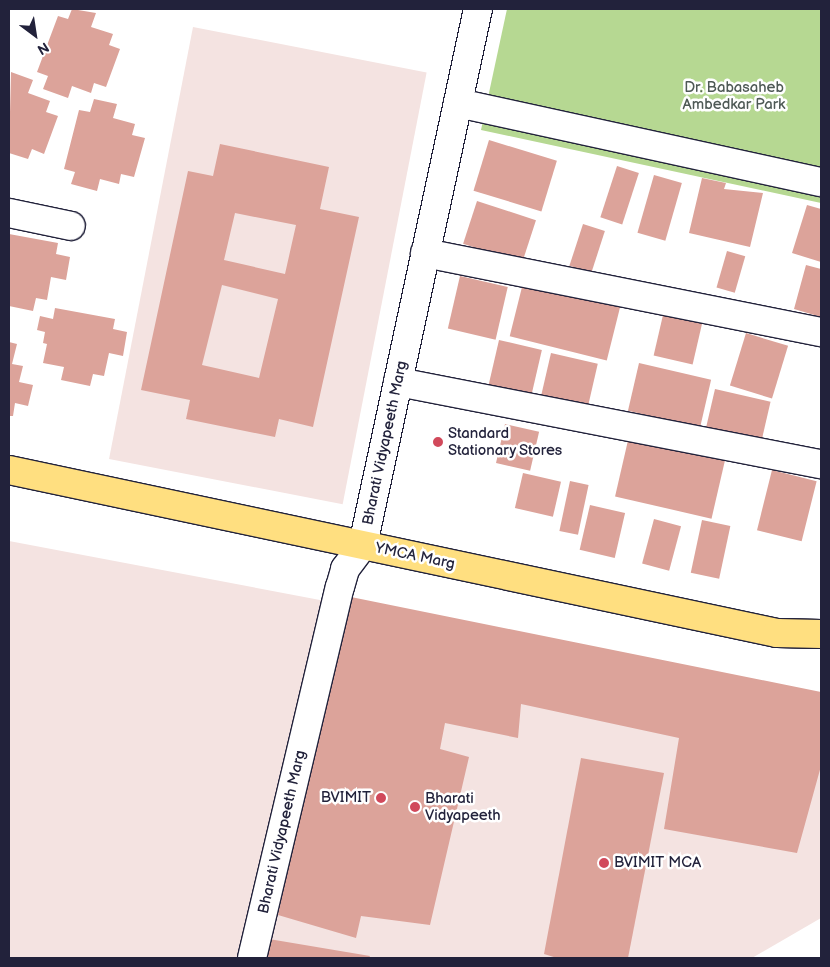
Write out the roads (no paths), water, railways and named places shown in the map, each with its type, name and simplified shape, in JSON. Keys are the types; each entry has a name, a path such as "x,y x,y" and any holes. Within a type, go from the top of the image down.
{"main road":[{"name":"YMCA Marg","path":"9,470 777,633 821,634"}],"street":[{"name":"Bharati Vidyapeeth Marg","path":"252,958 340,587 345,570 363,545 478,9"},
{"path":"458,103 821,182"},
{"path":"9,213 70,226"},
{"path":"426,253 821,332"},
{"path":"398,382 821,464"}],"place":[{"name":"Standard Stationary Stores","path":"438,442"},
{"name":"BVIMIT","path":"381,798"},
{"name":"Bharati Vidyapeeth","path":"415,807"},
{"name":"BVIMIT MCA","path":"604,863"}],"park label":[{"name":"Dr. Babasaheb Ambedkar Park","path":"734,96"}]}
